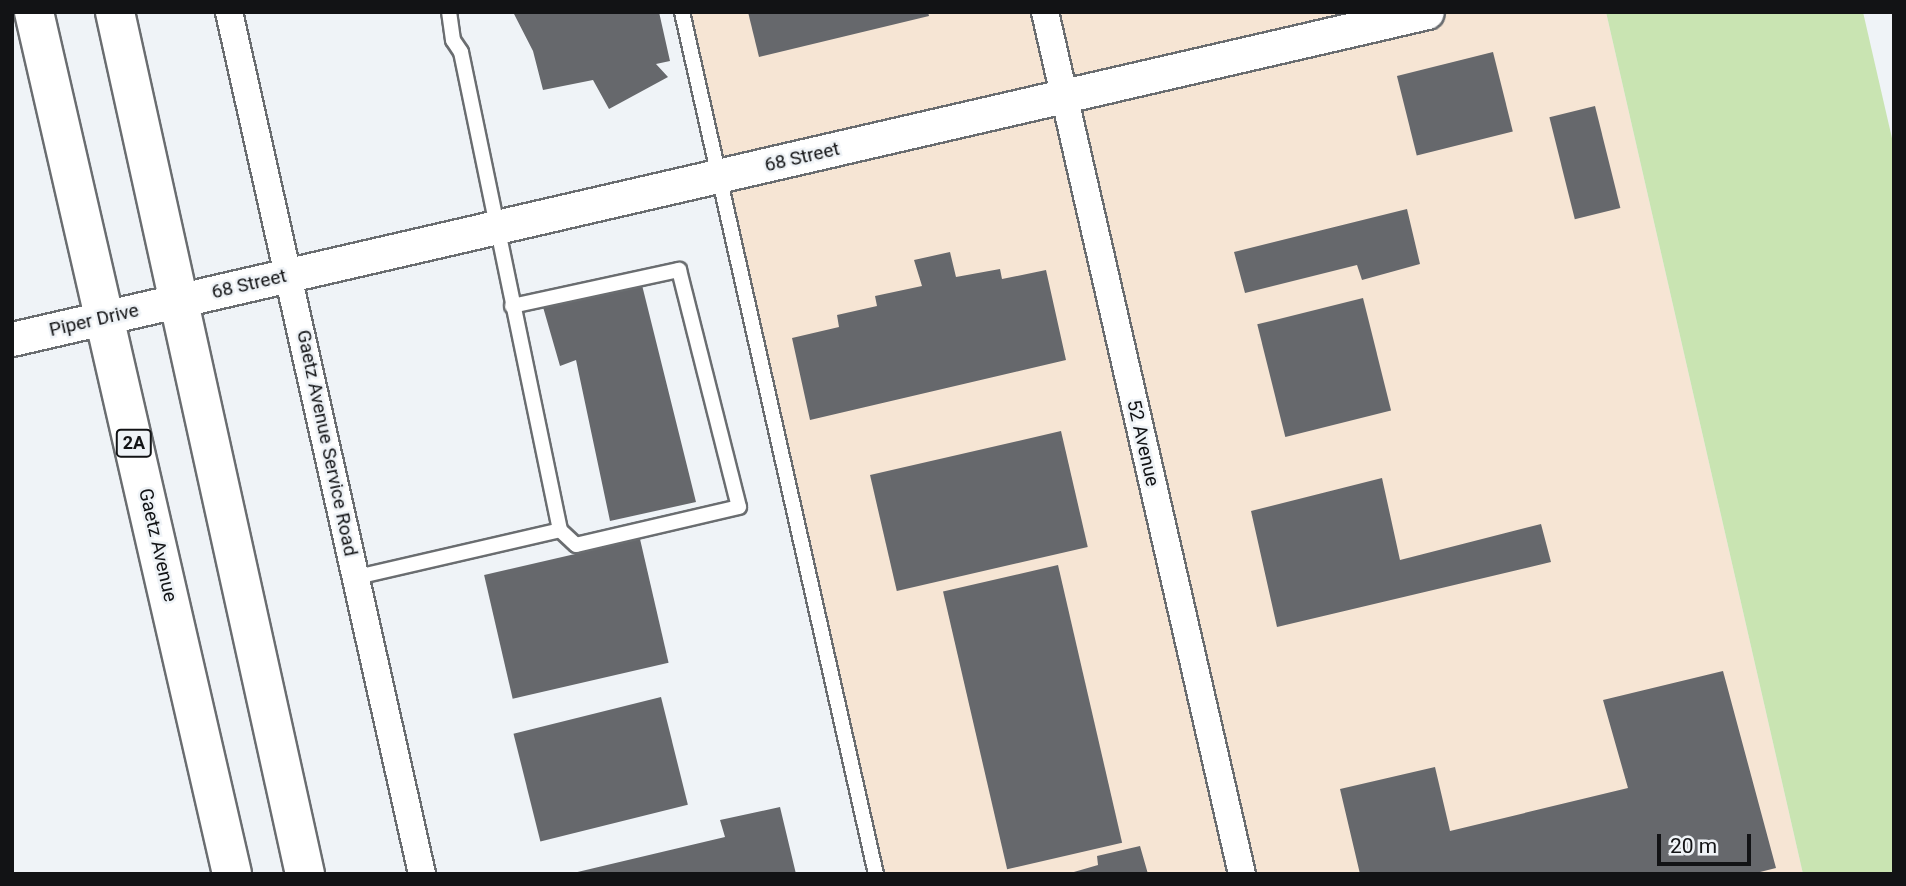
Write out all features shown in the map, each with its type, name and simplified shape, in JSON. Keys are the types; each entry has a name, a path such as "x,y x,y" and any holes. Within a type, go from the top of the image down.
{"main road":[{"name":"Gaetz Avenue","path":"34,12 232,874"},
{"path":"115,12 176,301 305,874"}],"street":[{"name":"Gaetz Avenue Service Road","path":"229,12 290,274 422,874"},
{"name":"52 Avenue","path":"1045,12 1242,874"},
{"name":"68 Street","path":"176,301 1427,12"},
{"name":"Piper Drive","path":"12,339 176,301"}],"lane":[{"path":"449,12 496,226 512,306 560,530 576,545 739,507 679,270 512,306"},
{"path":"682,12 876,874"},
{"path":"357,577 560,530"}],"shaded area":[{"path":"682,12 1606,12 1803,874 884,874"}],"green space":[{"path":"1606,12 1863,12 1894,147 1894,874 1803,874"}],"building":[{"path":"513,12 659,12 670,61 656,64 668,77 609,109 593,80 543,90 533,51"},
{"path":"748,12 928,12 929,16 759,57"},
{"path":"1493,52 1513,132 1417,156 1397,76"},
{"path":"1595,106 1620,208 1575,219 1549,117"},
{"path":"1407,209 1420,264 1362,280 1357,265 1245,293 1234,252"},
{"path":"950,252 956,277 1000,269 1002,279 1046,270 1066,360 810,420 792,338 839,327 837,315 877,306 875,296 922,286 914,260"},
{"path":"642,285 696,502 610,521 576,360 560,366 543,307"},
{"path":"1363,298 1391,411 1285,437 1257,324"},
{"path":"1061,431 1088,547 897,591 870,475"},
{"path":"1382,478 1400,560 1541,524 1551,562 1277,627 1251,511"},
{"path":"640,539 669,663 513,699 484,575"},
{"path":"1058,565 1122,843 1007,869 943,592"},
{"path":"1723,671 1776,868 1752,874 1360,874 1340,789 1435,767 1450,831 1628,788 1603,700"},
{"path":"661,697 688,805 540,841 514,734"},
{"path":"780,807 796,874 569,874 725,837 720,820"},
{"path":"1140,846 1148,874 1067,874 1098,865 1097,856"}]}
